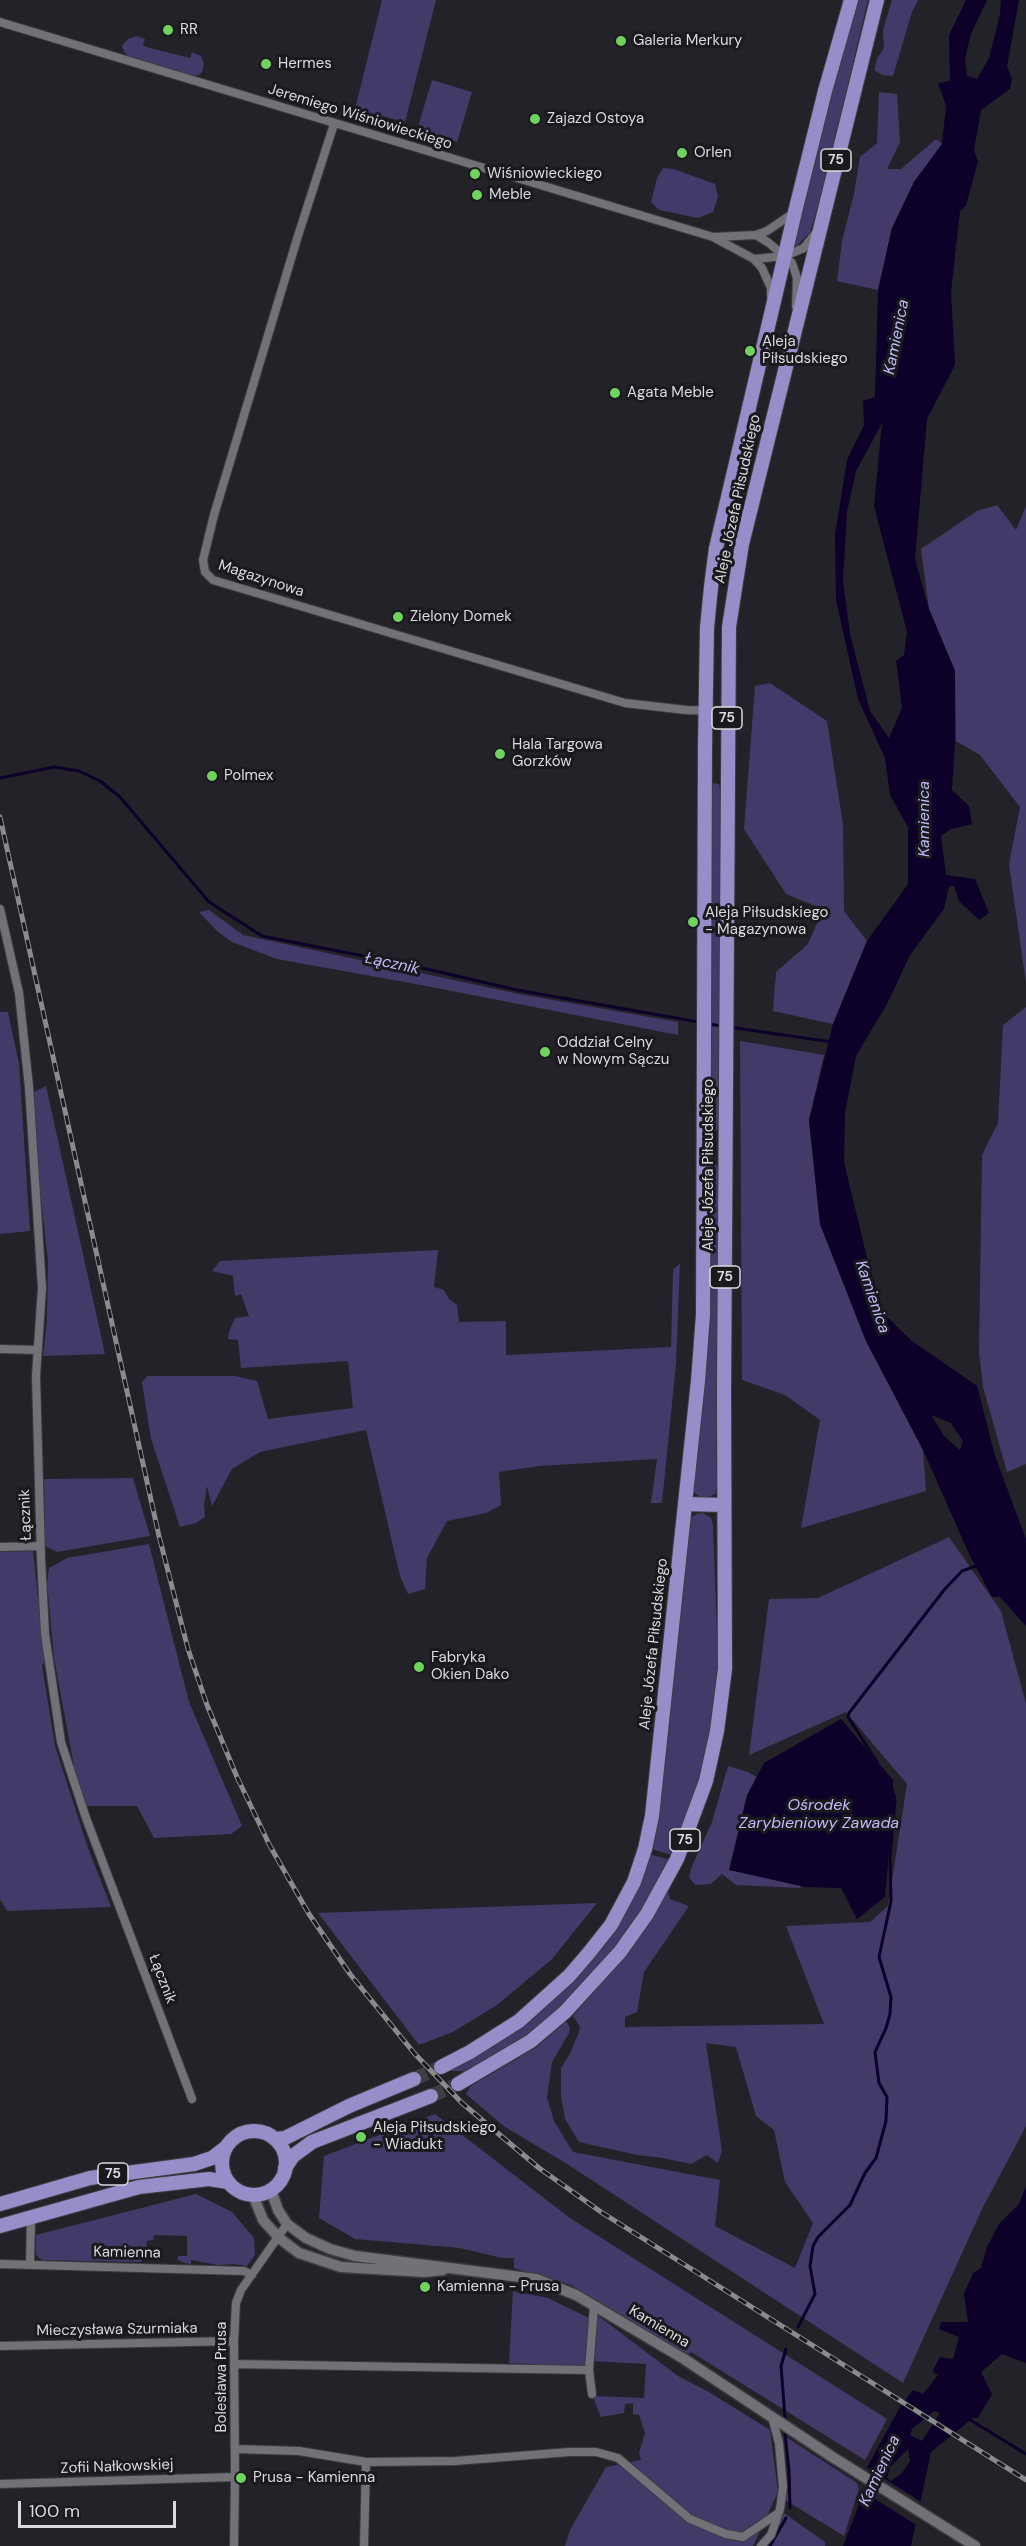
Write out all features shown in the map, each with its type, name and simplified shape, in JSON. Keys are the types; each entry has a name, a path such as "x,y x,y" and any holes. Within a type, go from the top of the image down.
{"main road":[{"name":"Aleje Józefa Piłsudskiego","path":"441,2067 500,2034 540,2005 601,1939 623,1905 634,1882 652,1816 703,1315 707,628 716,548 795,212 850,0"},
{"name":"Aleje Józefa Piłsudskiego","path":"458,2084 517,2051 565,2012 620,1952 647,1914 677,1859 706,1781 717,1731 725,1669 729,627 742,544 877,0"},
{"path":"744,431 768,438"},
{"path":"705,772 728,772"},
{"path":"685,1504 724,1505"},
{"path":"285,2169 285,2156 275,2139 285,2138 349,2106 414,2079"},
{"path":"253,2195 271,2190 280,2180 293,2156 312,2142 431,2096"},
{"name":"75","path":"0,2204 90,2178 194,2164 212,2158 233,2138 251,2131 264,2133 275,2139"},
{"path":"225,2148 222,2167 228,2182"},
{"name":"75","path":"0,2226 139,2187 203,2179 228,2182 240,2192 253,2195"}],"street":[{"name":"Jeremiego Wiśniowieckiego","path":"0,22 713,237 754,259"},
{"name":"Magazynowa","path":"334,124 214,515 203,560 205,572 213,580 625,703 728,711"},
{"name":"Jeremiego Wiśniowieckiego","path":"713,237 756,235 767,231 795,212"},
{"name":"Aleje Józefa Piłsudskiego","path":"754,259 785,256 804,248 819,227"},
{"path":"756,235 792,263 797,278 796,320"},
{"name":"Aleje Józefa Piłsudskiego","path":"754,259 762,268 771,288 771,314"},
{"name":"Łącznik","path":"0,909 19,993 29,1087 42,1288 36,1350 40,1546 45,1634 61,1742 86,1818 192,2099"},
{"path":"0,1349 36,1350"},
{"path":"0,1547 40,1546"},
{"path":"271,2190 278,2210 287,2224"},
{"name":"Kamienna","path":"253,2195 263,2220 279,2238 299,2253 341,2267 425,2272 449,2268"},
{"path":"30,2265 31,2218"},
{"name":"Kamienna","path":"287,2224 306,2238 355,2256 536,2279 576,2295 684,2359 834,2458 974,2546"},
{"name":"Bolesława Prusa","path":"234,2546 236,2303 240,2290 287,2224"},
{"name":"Kamienna","path":"0,2264 244,2271 252,2275"},
{"path":"591,2394 590,2370 594,2306"},
{"name":"Mieczysława Szurmiaka","path":"0,2346 234,2341"},
{"path":"234,2364 590,2370"},
{"path":"761,2546 771,2535 783,2487 779,2443 772,2417"},
{"path":"235,2449 299,2451 366,2462 455,2462 569,2451 596,2452 618,2458 690,2519 726,2534 743,2537 777,2514"},
{"path":"364,2546 366,2462"},
{"name":"Zofii Nałkowskiej","path":"0,2484 235,2477"}],"shaded area":[{"path":"382,0 436,0 405,122 355,109"},
{"path":"856,0 868,0 822,193 810,232 796,247 794,243 824,118"},
{"path":"892,0 918,0 912,12 893,76 882,75 874,70 877,59 884,48 883,30"},
{"path":"137,36 145,39 143,45 146,47 190,58 192,52 201,56 204,64 202,72 194,76 133,59 124,52 122,46 128,39"},
{"path":"432,80 472,92 457,142 417,130"},
{"path":"879,92 897,94 900,142 887,169 901,169 936,139 942,144 914,182 892,228 878,290 837,281 842,241 854,194 860,157 877,143"},
{"path":"663,168 674,169 715,184 718,197 713,212 698,218 659,210 651,202 657,178"},
{"path":"997,505 1016,530 1026,506 1026,983 1009,864 1020,807 980,755 956,741 955,671 929,609 921,549 977,511"},
{"path":"770,683 827,721 843,825 844,911 867,941 833,1024 773,1011 776,972 808,944 823,909 786,894 744,829 755,686"},
{"path":"713,783 719,784 721,794 719,1122 717,1130 711,1135 711,791"},
{"path":"209,910 243,935 519,994 678,1022 678,1035 277,959 232,942 217,931 199,912"},
{"path":"1026,1007 1026,1464 1007,1472 983,1387 979,1352 982,1155 998,1123 1003,1025"},
{"path":"0,1012 8,1012 19,1064 30,1231 0,1234"},
{"path":"740,1041 824,1055 809,1120 820,1224 866,1341 923,1450 926,1491 801,1528 820,1420 785,1395 742,1380"},
{"path":"46,1086 105,1354 43,1356 47,1320 48,1261 37,1164 34,1092"},
{"path":"710,1161 717,1165 719,1170 717,1487 715,1494 706,1498 694,1492 692,1486"},
{"path":"438,1250 434,1287 444,1290 449,1299 457,1305 459,1322 506,1321 506,1355 671,1347 673,1270 680,1263 676,1364 662,1503 651,1503 657,1459 539,1466 499,1472 501,1505 486,1513 447,1521 427,1558 425,1589 408,1594 400,1576 366,1430 260,1452 232,1469 212,1506 207,1486 205,1517 196,1523 180,1527 151,1439 142,1382 147,1376 235,1376 257,1381 268,1419 353,1408 348,1361 241,1368 238,1340 228,1339 229,1332 235,1318 249,1316 241,1294 235,1296 233,1276 212,1271 220,1261"},
{"path":"133,1478 150,1536 57,1552 45,1546 44,1479"},
{"path":"703,1513 711,1518 713,1525 718,1661 713,1711 702,1774 672,1855 651,1849 688,1528 691,1518"},
{"path":"949,1537 1001,1611 1026,1704 1026,2126 982,2209 903,2383 564,2162 505,2127 466,2094 471,2086 537,2047 566,2021 570,2027 569,2033 552,2062 547,2097 554,2121 573,2152 720,2180 715,2226 795,2268 813,2223 785,2182 774,2130 756,2116 736,2047 706,2043 722,2151 718,2163 707,2155 691,2164 579,2142 565,2119 561,2096 561,2068 579,2032 580,2027 573,2016 615,1966 668,1892 670,1899 689,1906 644,1972 637,2012 625,2017 625,2027 824,2024 786,1926 870,1922 888,1906 907,1784 846,1712 749,1755 769,1599 818,1598"},
{"path":"149,1544 189,1702 242,1826 231,1834 154,1838 137,1806 86,1806 75,1772 54,1658 47,1583 49,1568 67,1558"},
{"path":"33,1551 45,1662 42,1665 55,1746 88,1848 111,1907 7,1911 0,1899 0,1552"},
{"path":"728,1766 748,1772 765,1782 789,1862 801,1888 736,1885 722,1874 711,1884 695,1885 689,1877 712,1822"},
{"path":"649,1854 670,1860 645,1905 604,1961 534,2032 460,2075 465,2071 447,2071 522,2026 576,1977 598,1953 625,1914 641,1881"},
{"path":"597,1903 552,1959 497,2005 453,2032 419,2045 318,1913"},
{"path":"435,2114 570,2218 887,2419 865,2460 691,2352 686,2356 571,2285 514,2268 514,2258 502,2258 460,2248 355,2239 319,2218 324,2156"},
{"path":"196,2194 232,2212 254,2238 255,2255 247,2266 218,2265 191,2260 191,2264 178,2260 178,2256 187,2256 187,2236 154,2235 153,2240 147,2241 145,2259 140,2262 42,2260 36,2255 36,2235"},
{"path":"513,2291 548,2298 589,2318 585,2368 509,2363"},
{"path":"597,2315 678,2376 709,2392 770,2430 778,2492 753,2546 565,2546 570,2530 606,2467 641,2460 639,2453 645,2433 639,2415 633,2414 633,2403 625,2404 624,2413 601,2417 596,2405 593,2396 644,2398 646,2364 591,2361 595,2316"},
{"path":"783,2435 860,2485 844,2536 785,2500 790,2485"},
{"path":"781,2511 825,2542 825,2546 767,2546 773,2538"}],"water":[{"name":"Kamienica","path":"966,0 987,0 971,34 965,58 967,76 977,79 989,58 1000,14 1001,0 1019,0 1007,66 1012,80 1010,89 981,110 974,150 978,161 966,206 960,211 951,292 955,365 927,419 915,559 929,609 955,671 952,790 969,806 972,824 951,829 941,836 946,875 975,879 989,913 979,920 959,901 954,886 949,886 944,909 910,955 887,1004 856,1056 845,1113 844,1162 868,1262 884,1314 912,1341 977,1386 995,1456 1026,1539 1026,1626 1000,1597 992,1597 970,1556 923,1450 866,1341 820,1224 809,1120 833,1024 867,941 908,884 908,827 890,795 885,758 858,699 836,600 835,535 847,460 864,425 863,401 875,397 878,290 892,228 914,182 942,144 946,106 938,83 950,81 949,35","holes":["882,423 874,506 907,632 904,655 896,661 902,708 889,738 870,711 850,634 843,580 847,512 856,471","931,1415 951,1423 963,1441 960,1450 944,1436"]},
{"name":"Ośrodek Zarybieniowy Zawada","path":"841,1719 893,1780 893,1810 885,1897 857,1919 841,1888 805,1887 729,1870 747,1795 764,1763"},
{"name":"Kamienica","path":"1026,2186 1026,2363 1002,2354 981,2372 992,2394 978,2418 973,2418 931,2452 911,2546 843,2546 864,2491 859,2482 900,2407 913,2390 923,2394 938,2375 933,2372 940,2357 953,2359 959,2337 939,2329 941,2322 968,2322 964,2294 973,2273 981,2268 987,2247 999,2224 1019,2204","holes":["934,2411 940,2413 922,2441 910,2435 912,2429","908,2449 910,2461 902,2473 891,2481 887,2478 890,2467"]}],"pier":[{"path":"865,2466 923,2503 918,2526 859,2489 856,2481"}],"waterway":[{"name":"Łącznik","path":"0,778 54,767 79,771 100,781 120,797 209,902 262,936 414,966 517,990 699,1022"},
{"name":"Łącznik","path":"708,1024 722,1026"},
{"name":"Łącznik","path":"729,1027 832,1042"},
{"path":"877,1762 848,1717 849,1713 944,1590 962,1571 979,1565"},
{"path":"798,2327 815,2294 810,2266 813,2246 818,2237 850,2205 865,2173 876,2158 886,2121 887,2097 879,2083 875,2052 890,2014 891,1997 879,1957 891,1901 890,1856 895,1799 891,1786"},
{"path":"785,2417 781,2366 786,2349"},
{"path":"967,2418 1026,2454"},
{"path":"785,2434 790,2508"},
{"path":"770,2546 786,2518"}],"tunnel":[{"path":"414,2079 441,2067"},
{"path":"431,2096 458,2084"}],"railway":[{"path":"0,817 159,1536 188,1649 207,1705 237,1777 270,1846 309,1914 350,1974 414,2053 462,2103 539,2168 601,2212 1026,2480"}],"place":[{"name":"RR","path":"168,30"},
{"name":"Galeria Merkury","path":"621,41"},
{"name":"Hermes","path":"266,64"},
{"name":"Zajazd Ostoya","path":"535,119"},
{"name":"Orlen","path":"682,153"},
{"name":"Wiśniowieckiego","path":"475,174"},
{"name":"Meble","path":"477,195"},
{"name":"Aleja Piłsudskiego","path":"750,351"},
{"name":"Agata Meble","path":"615,393"},
{"name":"Zielony Domek","path":"398,617"},
{"name":"Hala Targowa Gorzków","path":"500,754"},
{"name":"Polmex","path":"212,776"},
{"name":"Aleja Piłsudskiego - Magazynowa","path":"693,922"},
{"name":"Oddział Celny w Nowym Sączu","path":"545,1052"},
{"name":"Fabryka Okien Dako","path":"419,1667"},
{"name":"Aleja Piłsudskiego - Wiadukt","path":"361,2137"},
{"name":"Kamienna - Prusa","path":"425,2287"},
{"name":"Prusa - Kamienna","path":"241,2478"}]}
